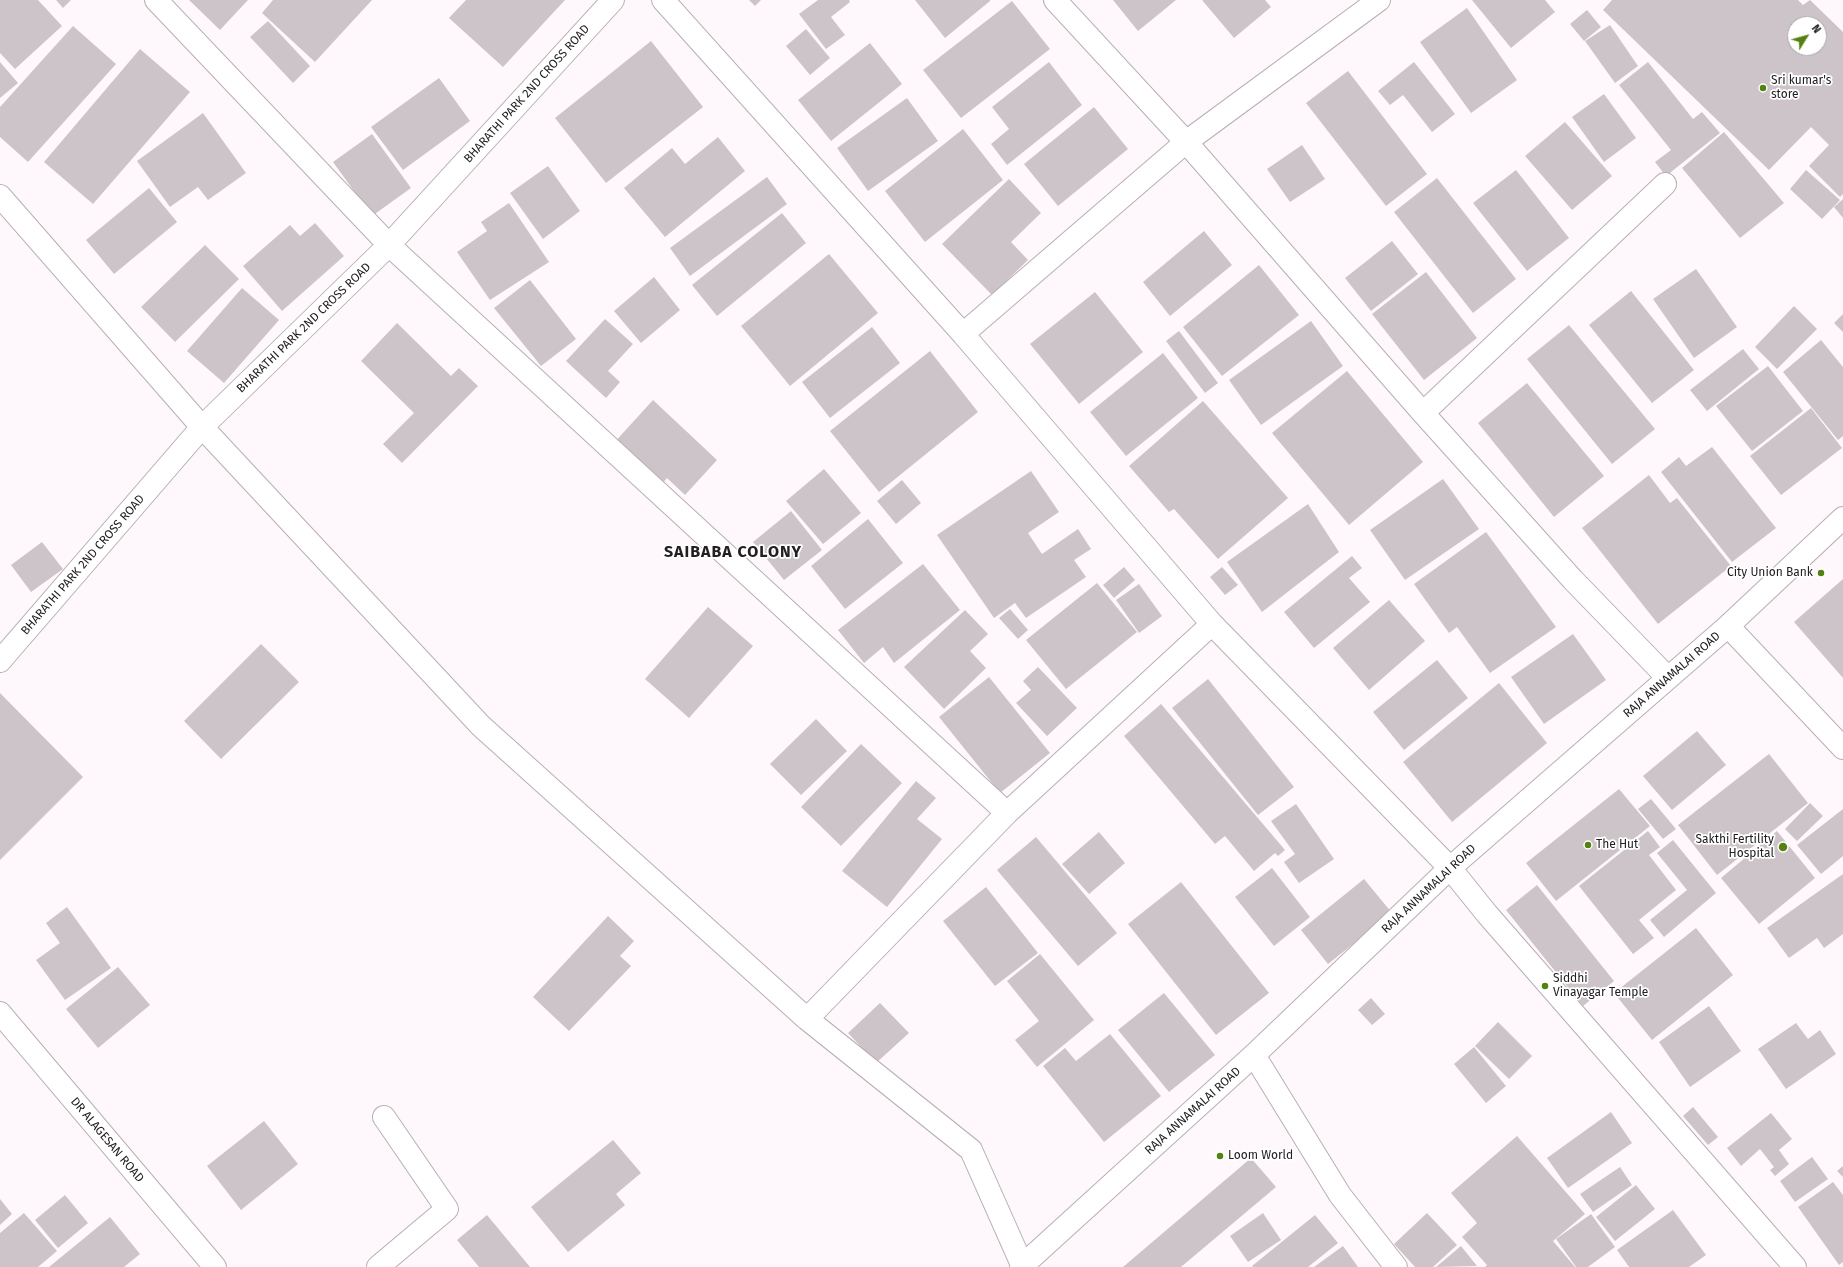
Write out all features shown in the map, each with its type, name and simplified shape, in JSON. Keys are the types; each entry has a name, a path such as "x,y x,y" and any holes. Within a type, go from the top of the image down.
{"street":[{"path":"156,0 389,245 1007,814"},
{"name":"BHARATHI PARK 2ND CROSS ROAD","path":"0,661 202,427 389,245 613,0"},
{"path":"663,0 963,334 1212,624 1450,868 1487,914 1794,1267"},
{"path":"1055,0 1186,142 1423,413 1573,580 1668,678"},
{"path":"963,334 1186,142 1379,0"},
{"path":"1423,413 1665,184"},
{"path":"0,196 202,427 481,726 807,1018 971,1150 1022,1267"},
{"name":"RAJA ANNAMALAI ROAD","path":"1022,1267 1254,1055 1450,868 1728,626 1843,518"},
{"path":"807,1018 1007,814 1212,624"},
{"path":"1728,626 1843,748"},
{"name":"DR ALAGESAN ROAD","path":"0,1012 210,1266"},
{"path":"1254,1055 1340,1195 1396,1267"},
{"path":"378,1267 447,1209 384,1117"}],"building":[{"path":"0,0 38,0 62,26 15,69 0,53"},
{"path":"56,0 71,0 63,8"},
{"path":"189,0 248,0 220,30"},
{"path":"273,0 372,0 315,62 262,13"},
{"path":"466,0 565,0 503,67 449,18"},
{"path":"749,0 761,0 755,6"},
{"path":"818,0 849,0 850,2 831,17 845,35 826,49 799,14"},
{"path":"915,0 990,0 990,1 945,38"},
{"path":"1113,0 1176,0 1138,31"},
{"path":"1202,0 1265,0 1271,7 1234,38"},
{"path":"1472,0 1545,0 1555,12 1511,48"},
{"name":"Sri kumar's store","path":"1612,0 1798,0 1803,5 1810,0 1826,16 1787,16 1787,56 1827,56 1827,16 1843,32 1843,194 1840,197 1809,166 1829,145 1811,127 1769,170 1603,10"},
{"path":"1012,1 1050,49 961,118 923,70"},
{"path":"1467,8 1517,80 1471,113 1420,42"},
{"path":"1587,10 1601,27 1584,41 1570,24"},
{"path":"268,21 310,66 293,83 250,37"},
{"path":"1610,25 1638,66 1615,83 1585,41"},
{"path":"73,26 116,64 28,162 0,137 0,107"},
{"path":"806,29 830,58 810,75 786,46"},
{"path":"651,41 703,107 606,183 555,118"},
{"path":"870,43 902,84 831,141 798,100"},
{"path":"140,49 190,92 93,204 44,162"},
{"path":"0,62 18,83 0,98"},
{"path":"1049,62 1082,105 1007,165 991,144 1009,129 992,107"},
{"path":"1414,62 1455,114 1432,132 1403,95 1390,105 1378,91"},
{"path":"1648,62 1693,119 1702,112 1720,133 1666,176 1655,162 1671,150 1619,85"},
{"path":"1348,71 1427,174 1386,206 1306,103"},
{"path":"439,78 470,121 403,170 371,127"},
{"path":"1604,94 1636,138 1604,162 1572,117"},
{"path":"907,98 938,141 868,191 837,148"},
{"path":"1094,107 1128,149 1058,206 1024,164"},
{"path":"203,113 246,173 208,200 198,187 170,207 137,161"},
{"path":"1565,122 1612,176 1572,210 1525,156"},
{"path":"963,129 1003,180 925,242 885,191"},
{"path":"1724,132 1784,203 1740,238 1682,168"},
{"path":"372,134 411,188 372,216 333,162"},
{"path":"718,137 745,171 665,237 624,188 672,148 685,164"},
{"path":"1302,145 1325,179 1290,202 1267,169"},
{"path":"548,166 580,211 543,239 510,193"},
{"path":"1516,170 1569,238 1527,271 1473,203"},
{"path":"1806,170 1840,200 1822,219 1790,189"},
{"path":"767,177 787,204 690,276 670,248"},
{"path":"1437,178 1516,279 1473,313 1394,212"},
{"path":"1009,179 1041,213 1011,242 1028,260 992,295 942,244"},
{"path":"149,188 177,222 114,274 86,240"},
{"path":"1843,199 1843,218 1834,207"},
{"path":"509,203 549,262 490,300 457,252 487,231 481,222"},
{"path":"782,213 806,243 717,316 692,285"},
{"path":"315,223 344,256 282,311 243,266 290,225 300,236"},
{"path":"1204,231 1232,265 1170,316 1143,282"},
{"path":"1392,241 1418,274 1371,311 1345,278"},
{"path":"205,245 239,279 175,342 141,307"},
{"path":"829,254 878,313 790,386 741,326"},
{"path":"1259,265 1299,315 1222,376 1183,327"},
{"path":"1696,269 1737,327 1694,358 1653,299"},
{"path":"1426,272 1477,338 1424,380 1372,314"},
{"path":"654,277 680,310 641,343 614,311"},
{"path":"530,280 576,339 541,366 494,308"},
{"path":"242,288 279,320 224,383 187,351"},
{"path":"1631,291 1694,370 1652,403 1589,325"},
{"path":"1095,292 1143,352 1079,404 1030,344"},
{"path":"1794,306 1817,329 1777,369 1755,347"},
{"path":"1843,314 1843,332 1834,323"},
{"path":"605,319 633,344 608,371 620,382 606,398 566,361"},
{"path":"1311,321 1343,366 1261,425 1229,380"},
{"path":"397,323 451,376 459,368 478,386 402,463 383,444 414,413 361,361"},
{"path":"1569,325 1655,429 1612,464 1527,359"},
{"path":"872,327 900,363 830,418 802,382"},
{"path":"1179,331 1218,383 1205,393 1166,341"},
{"path":"1821,340 1843,367 1843,436 1838,440 1783,372"},
{"path":"1743,349 1759,369 1707,411 1690,390"},
{"path":"930,351 978,412 879,492 830,431"},
{"path":"1163,353 1198,398 1126,456 1090,412"},
{"path":"1768,366 1803,411 1752,451 1716,406"},
{"path":"1347,371 1423,462 1349,525 1272,433"},
{"path":"1527,383 1604,476 1554,517 1478,423"},
{"path":"653,400 717,460 685,495 667,478 659,488 612,445"},
{"path":"1203,401 1288,498 1218,559 1174,509 1169,512 1129,466"},
{"path":"1811,408 1842,448 1781,495 1750,456"},
{"path":"1712,447 1776,528 1732,562 1661,472 1679,457 1686,466"},
{"path":"824,469 861,513 823,544 786,501"},
{"path":"1031,471 1059,512 1028,533 1042,554 1078,529 1091,549 1074,560 1086,577 1026,618 1015,603 994,618 937,535"},
{"path":"1649,475 1670,503 1677,498 1731,566 1658,624 1582,528"},
{"path":"1443,479 1479,529 1405,580 1370,530"},
{"path":"902,480 921,503 896,524 877,501"},
{"path":"1308,504 1339,552 1262,612 1227,562"},
{"path":"791,511 822,550 784,580 753,542"},
{"path":"868,519 903,563 845,609 811,566"},
{"path":"1486,532 1556,627 1490,673 1457,627 1449,633 1414,584"},
{"path":"42,542 63,569 31,592 11,565"},
{"path":"1352,556 1362,568 1349,578 1370,602 1314,648 1284,612"},
{"path":"923,564 960,610 894,663 883,647 864,663 838,630"},
{"path":"1124,567 1135,580 1114,598 1103,585"},
{"path":"1222,567 1238,585 1225,595 1210,577"},
{"path":"1843,579 1843,678 1794,622"},
{"path":"1097,583 1137,632 1066,689 1026,640"},
{"path":"1139,584 1162,616 1139,633 1116,600"},
{"path":"1389,600 1425,641 1369,690 1333,648"},
{"path":"708,607 753,646 689,718 645,679"},
{"path":"1010,609 1028,630 1018,639 999,618"},
{"path":"965,610 988,634 970,651 986,668 944,709 904,667"},
{"path":"1573,634 1606,680 1544,724 1511,677"},
{"path":"261,644 299,682 221,759 184,721"},
{"path":"1437,660 1468,698 1404,750 1373,712"},
{"path":"1038,667 1077,708 1047,736 1016,703 1031,690 1023,681"},
{"path":"989,677 1050,753 1000,793 939,717"},
{"path":"1208,679 1294,787 1258,815 1172,708"},
{"path":"1499,683 1547,743 1452,822 1403,762"},
{"path":"0,693 83,777 0,860"},
{"path":"1161,704 1285,850 1278,856 1275,853 1254,871 1225,836 1215,844 1124,736"},
{"path":"816,719 847,751 801,795 770,764"},
{"path":"1697,731 1726,765 1672,810 1643,776"},
{"path":"861,744 902,783 841,846 801,807"},
{"path":"1769,754 1808,803 1717,875 1678,825"},
{"path":"916,781 936,798 917,819 942,839 887,907 842,871"},
{"name":"The Hut","path":"1619,789 1650,826 1556,901 1526,863"},
{"path":"1651,799 1676,829 1663,839 1638,809"},
{"path":"1810,803 1823,816 1797,841 1785,829"},
{"path":"1296,804 1334,859 1299,883 1284,862 1295,854 1271,821"},
{"path":"1843,809 1843,856 1821,874 1797,845"},
{"path":"1648,831 1660,847 1649,855 1676,890 1639,920 1654,938 1633,954 1579,886"},
{"path":"1777,831 1815,878 1759,924 1721,878"},
{"path":"1099,832 1125,863 1089,894 1062,864"},
{"path":"1036,837 1117,933 1078,966 997,870"},
{"path":"1673,840 1716,893 1664,937 1650,920 1687,890 1657,853"},
{"path":"1272,868 1310,917 1274,946 1235,897"},
{"path":"1843,874 1843,934 1824,948 1817,938 1789,958 1767,928"},
{"path":"1364,879 1392,913 1328,964 1301,930"},
{"path":"1181,882 1269,993 1216,1035 1128,924"},
{"path":"1537,885 1614,981 1583,1006 1506,910"},
{"path":"986,887 1038,953 995,986 943,921"},
{"path":"67,907 111,968 65,1000 36,960 60,943 46,923"},
{"path":"608,916 634,941 620,956 631,966 569,1031 533,997"},
{"path":"1696,928 1733,975 1652,1040 1614,993"},
{"path":"1040,954 1094,1020 1037,1067 1015,1040 1039,1021 1007,981"},
{"path":"118,967 150,1005 98,1048 66,1009"},
{"path":"1164,993 1215,1055 1169,1092 1118,1030"},
{"path":"1371,998 1385,1014 1372,1025 1358,1010"},
{"path":"880,1003 909,1033 876,1063 848,1033"},
{"path":"1709,1006 1741,1051 1690,1087 1659,1042"},
{"path":"1498,1022 1532,1056 1509,1079 1475,1046"},
{"path":"1796,1023 1808,1039 1820,1030 1836,1054 1786,1089 1758,1049"},
{"path":"1110,1034 1161,1096 1104,1142 1043,1066 1065,1048 1076,1061"},
{"path":"1474,1047 1506,1086 1486,1103 1454,1064"},
{"path":"1693,1107 1718,1137 1708,1145 1683,1116"},
{"path":"1611,1112 1632,1143 1568,1188 1547,1158"},
{"path":"1771,1113 1792,1139 1779,1150 1789,1164 1775,1176 1770,1170 1774,1167 1760,1149 1741,1166 1727,1148"},
{"path":"264,1121 298,1164 241,1210 207,1166"},
{"path":"1517,1136 1585,1214 1553,1241 1575,1267 1485,1267 1487,1265 1462,1237 1477,1223 1451,1193"},
{"path":"613,1140 641,1173 616,1194 625,1205 568,1252 531,1207"},
{"path":"1812,1157 1828,1179 1795,1202 1780,1181"},
{"path":"1251,1158 1276,1187 1181,1267 1123,1267"},
{"path":"1843,1166 1843,1177 1837,1171"},
{"path":"1620,1167 1632,1185 1593,1212 1580,1194"},
{"path":"1833,1182 1843,1195 1843,1262 1839,1265 1798,1207"},
{"path":"1636,1185 1655,1209 1615,1241 1596,1217"},
{"path":"65,1195 88,1223 58,1248 35,1220"},
{"path":"0,1199 12,1214 0,1225"},
{"path":"1673,1210 1706,1255 1689,1267 1629,1267 1617,1250"},
{"path":"24,1213 57,1251 38,1267 0,1267 0,1233"},
{"path":"1263,1213 1281,1240 1248,1262 1230,1236"},
{"path":"1427,1213 1457,1245 1433,1267 1415,1267 1394,1244"},
{"path":"1591,1214 1615,1247 1588,1267 1576,1267 1556,1239"},
{"path":"487,1215 530,1267 479,1267 457,1240"},
{"path":"1315,1215 1338,1243 1308,1267 1252,1266"},
{"path":"110,1217 140,1254 124,1267 49,1267"},
{"path":"1343,1246 1358,1267 1314,1267"},
{"path":"1461,1246 1477,1266 1436,1267"}],"place":[{"name":"Sri kumar's store","path":"1763,88"},
{"name":"City Union Bank","path":"1821,573"},
{"name":"The Hut","path":"1588,845"},
{"name":"Sakthi Fertility Hospital","path":"1783,847"},
{"name":"Siddhi Vinayagar Temple","path":"1545,986"},
{"name":"Loom World","path":"1220,1156"}],"district":[{"name":"SAIBABA COLONY","path":"733,553"}]}
